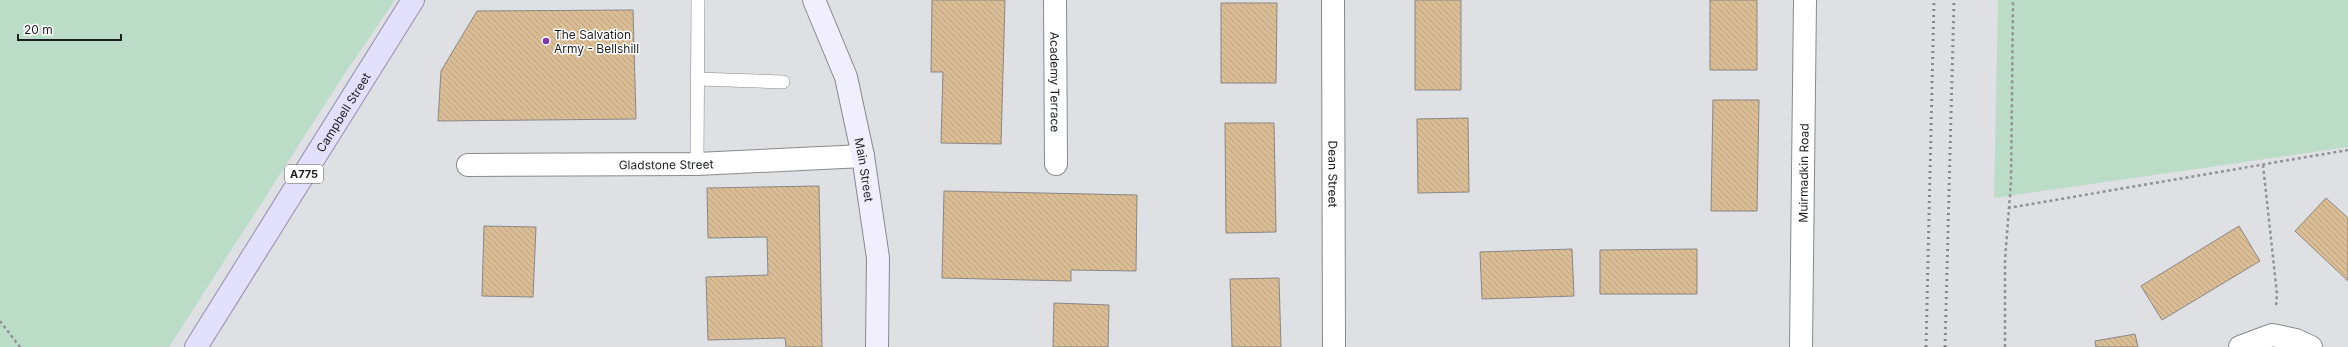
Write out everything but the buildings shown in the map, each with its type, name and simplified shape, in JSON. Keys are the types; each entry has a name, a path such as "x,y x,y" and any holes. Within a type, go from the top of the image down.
{"main road":[{"name":"Campbell Street","path":"196,347 413,0"}],"street":[{"name":"Main Street","path":"814,0 846,77 863,156 878,258 877,347"},
{"name":"Academy Terrace","path":"1055,0 1056,164"},
{"name":"Dean Street","path":"1333,0 1334,347"},
{"name":"Muirmadkin Road","path":"1801,347 1805,0"},
{"name":"Gladstone Street","path":"468,165 697,164 863,156"},
{"path":"2240,347 2272,335 2296,340 2311,347"}],"lane":[{"path":"697,164 698,0"},
{"path":"698,79 783,82"}],"path":[{"path":"2005,347 2005,260 2011,182 2013,0"},
{"path":"2008,208 2348,150"},
{"path":"2263,165 2277,294 2272,335"},
{"path":"0,321 20,347"}],"green space":[{"path":"0,0 395,0 345,73 169,347 0,347"},
{"path":"1998,0 2348,0 2348,147 1994,198"}],"railway":[{"path":"1926,347 1934,0"},
{"path":"1945,347 1954,0"}],"place":[{"name":"The Salvation Army - Bellshill","path":"546,41"}]}
